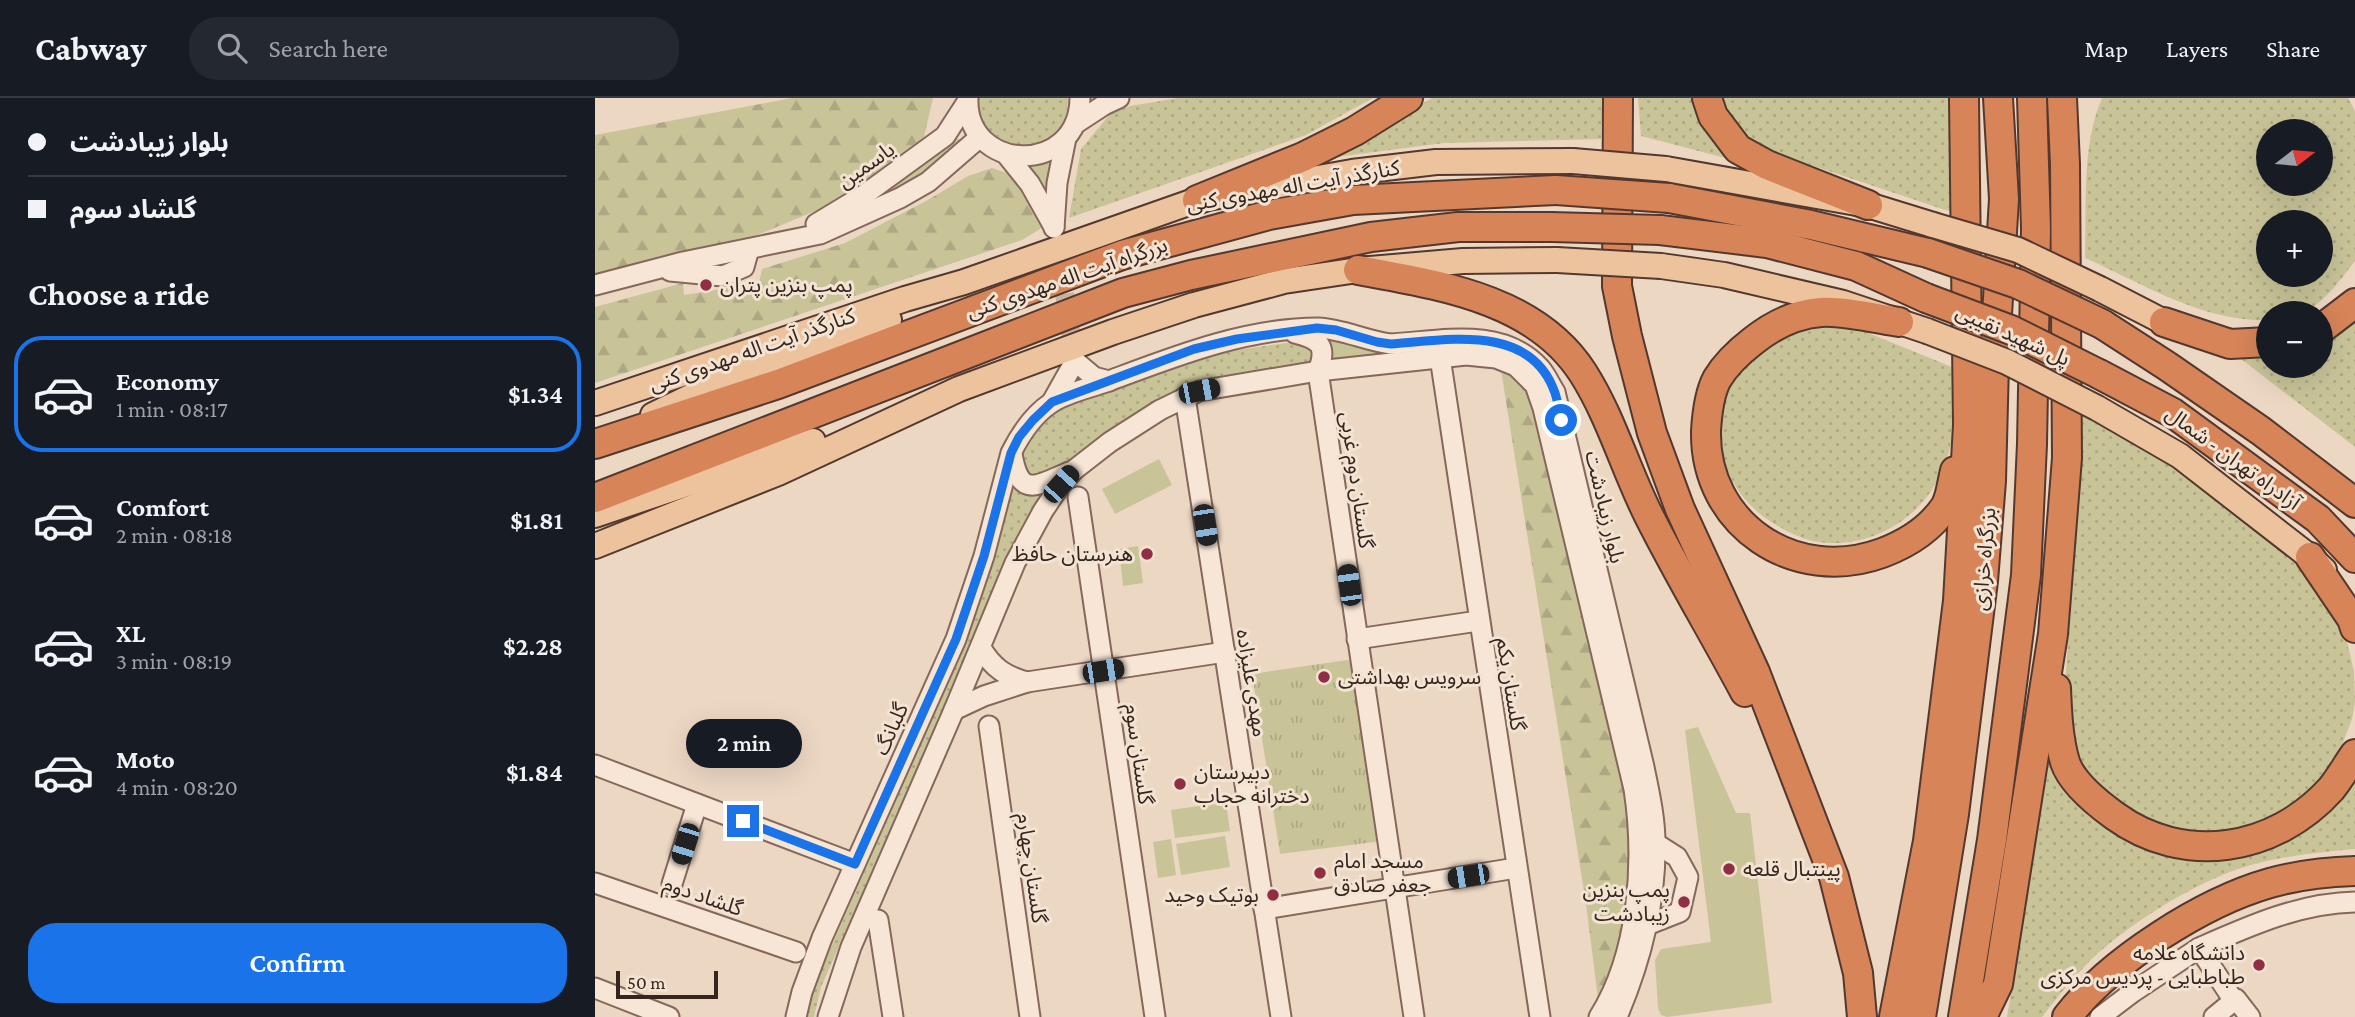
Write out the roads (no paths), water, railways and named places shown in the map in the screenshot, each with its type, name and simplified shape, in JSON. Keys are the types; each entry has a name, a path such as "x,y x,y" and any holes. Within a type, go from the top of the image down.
{"highway":[{"path":"1197,200 1303,157 1355,131 1408,98"},
{"path":"1618,98 1617,286 1652,433 1680,509 1755,672 1834,877 1859,972 1863,1017"},
{"path":"1707,98 1713,116 1738,149 1767,165 1868,205"},
{"path":"1894,1017 1928,841 1958,601 1968,425 1964,98"},
{"name":"بزرگراه خرازی","path":"1921,1017 1954,814 1984,569 1991,481 1994,364 2004,199 1998,98"},
{"name":"بزرگراه خرازی","path":"1963,1017 1992,840 2026,575 2032,444 2036,229 2032,98"},
{"path":"1982,1017 1998,984 2053,634 2067,458 2066,164 2062,98"},
{"path":"2066,164 2079,98"},
{"name":"بزرگراه آیت اله مهدوی کنی","path":"595,443 778,384 1122,254 1256,218 1353,200 1556,190 1669,198 1811,225 1928,253 2018,284 2102,324"},
{"name":"بزرگراه آیت اله مهدوی کنی","path":"595,498 1123,293 1191,275 1371,237 1458,227 1660,230 1767,243 1856,266 1926,298"},
{"path":"1358,270 1446,286 1490,301 1523,318 1554,339 1570,356 1584,373 1612,430 1647,513 1810,813"},
{"name":"پل شهید نقیبی","path":"1926,298 2011,330 2099,374"},
{"path":"2333,320 2355,303"},
{"path":"1899,322 1822,312 1798,316 1778,323 1758,337 1728,365 1716,380 1707,416 1706,445 1711,472 1732,513 1746,529 1765,543 1785,553 1822,562 1855,562 1898,547 1924,531 1946,505 1968,425"},
{"path":"2164,322 2230,344 2256,343"},
{"name":"آزادراه تهران - شمال","path":"2102,324 2261,431 2355,503"},
{"name":"آزادراه تهران - شمال","path":"2099,374 2173,413 2318,519 2355,558"},
{"path":"2311,557 2352,619 2355,628"},
{"path":"2053,634 2057,720 2066,764 2089,797 2135,830 2150,836 2191,845 2224,847 2264,835 2298,817 2331,789 2355,754"},
{"path":"2067,1017 2114,969 2165,933 2220,903 2270,883 2328,872 2355,871"}],"main road":[{"name":"کنارگذر آیت اله مهدوی کنی","path":"595,403 905,299 964,282 1197,200 1352,172 1436,162 1573,160 1666,169 1868,205 2018,250 2164,322"},
{"name":"پل شهید نقیبی","path":"1358,270 1463,261 1557,260 1661,266 1724,275 1843,303 2007,362 2097,408 2179,456 2311,557 2355,601"},
{"path":"595,514 777,454 1194,305 1284,281 1358,270"},
{"path":"595,443 690,397 922,307 964,282"},
{"path":"595,546 778,473 959,389"}],"street":[{"path":"1006,154 1030,184 1054,228 1057,183 1080,109 1080,98"},
{"path":"967,100 969,116 980,136 990,146 1006,154 1022,157 1053,149 1104,104 1119,98"},
{"name":"یاسمین","path":"774,244 831,217 945,136 967,100"},
{"name":"یاسمین","path":"595,285 655,269 820,234 900,198 928,182 980,136"},
{"name":"بلوار زیبادشت","path":"1011,453 1019,437 1052,402 1194,349 1285,331 1317,328 1336,330 1391,344 1495,341 1526,355 1542,370 1555,392 1644,767 1655,843 1647,925 1630,986 1617,1017"},
{"name":"گلستان دوم غربی","path":"1285,331 1310,337 1318,342 1323,358 1318,370 1413,1017"},
{"name":"بلوار زیبادشت","path":"1074,470 1110,442 1160,410 1199,391 1318,370 1440,357 1476,356 1496,358 1516,366 1535,385 1543,408 1634,789 1639,825 1639,881 1627,948 1616,981 1599,1017"},
{"name":"گلستان یکم","path":"1440,357 1540,1017"},
{"path":"1052,402 1075,361 1094,377 1109,381"},
{"name":"مهدی علیزاده","path":"1185,397 1281,1017"},
{"path":"1011,453 1016,475 1029,485 1038,485 1074,470"},
{"name":"گلبانگ","path":"796,1017 821,938 956,639 984,556 1011,453"},
{"path":"828,1017 851,947 981,648 1015,563 1043,511 1074,470"},
{"name":"گلستان سوم","path":"1078,498 1155,1017"},
{"path":"1357,639 1478,621"},
{"path":"981,648 992,665 1008,677 1027,682"},
{"path":"954,710 984,696 1027,682 1224,652"},
{"name":"گلستان چهارم","path":"989,726 1030,1017"},
{"path":"595,765 855,864"},
{"path":"672,884 697,804"},
{"path":"1647,925 1680,912 1688,877 1677,857 1655,843"},
{"path":"1264,909 1516,868"},
{"name":"گلشاد دوم","path":"595,883 796,952"},
{"path":"2100,1017 2199,948 2258,922 2329,902 2355,902"},
{"path":"878,920 893,1017"},
{"path":"2199,948 2234,1001"},
{"path":"595,988 669,1017"},
{"path":"2214,1017 2236,999 2250,1017"}],"tunnel":[{"path":"1060,265 1075,360"}],"place":[{"name":"پمپ بنزین پتران","path":"706,285"},
{"name":"هنرستان حافظ","path":"1147,554"},
{"name":"سرویس بهداشتی","path":"1324,677"},
{"name":"دبیرستان دخترانه حجاب","path":"1180,784"},
{"name":"پینتبال قلعه","path":"1729,869"},
{"name":"مسجد امام جعفر صادق","path":"1320,873"},
{"name":"بوتیک وحید","path":"1273,895"},
{"name":"پمپ بنزین زیبادشت","path":"1684,902"},
{"name":"دانشگاه علامه طباطبایی - پردیس مرکزی","path":"2259,965"}]}
